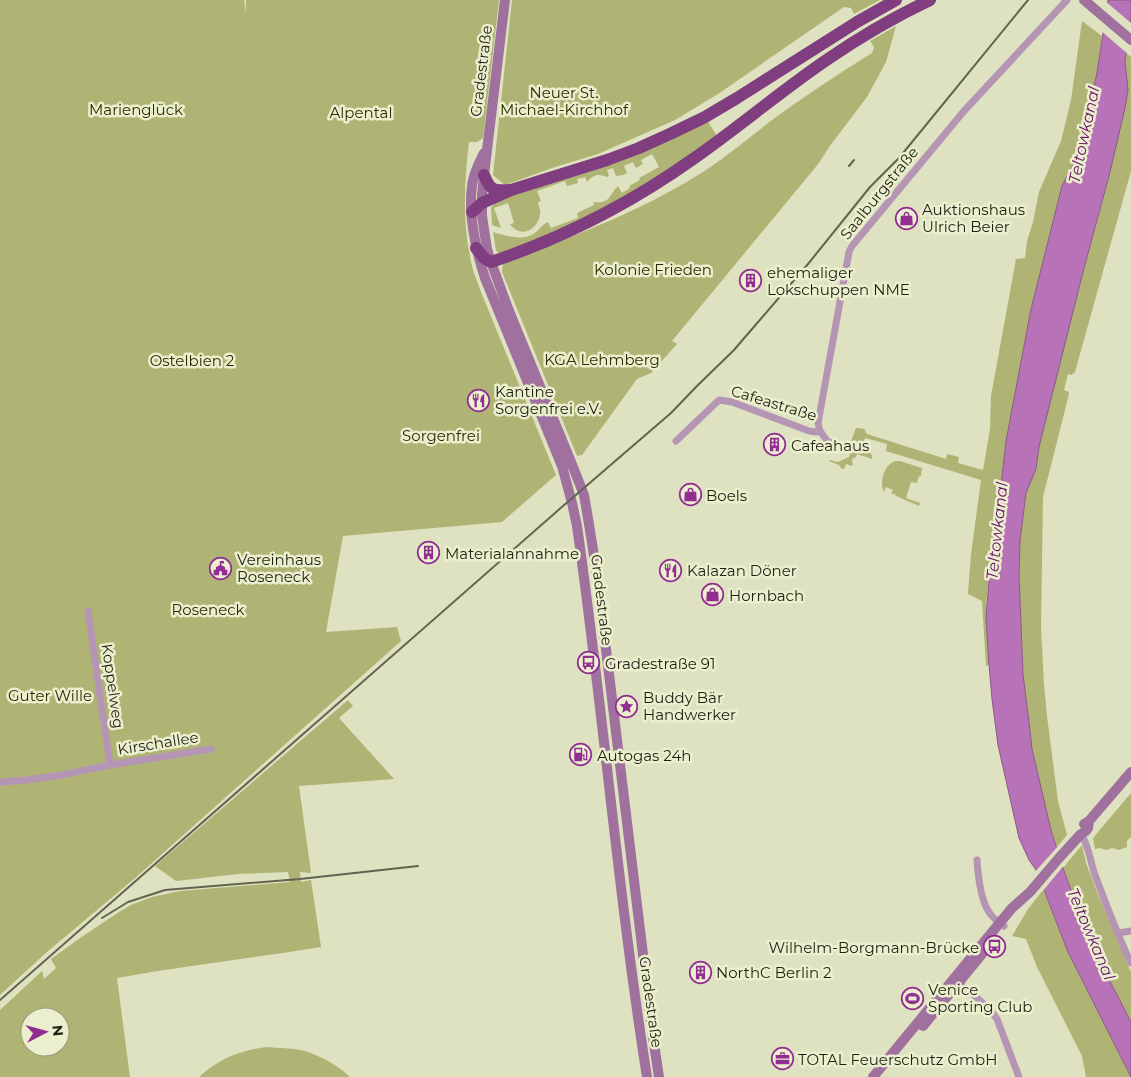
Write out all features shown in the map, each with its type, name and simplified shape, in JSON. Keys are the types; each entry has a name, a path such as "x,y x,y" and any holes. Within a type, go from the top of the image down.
{"highway":[{"path":"472,212 482,202 512,190 639,148 705,117 857,22 896,0"},
{"path":"476,248 484,258 491,262 558,236 624,204 692,160 827,59 897,16 930,0"},
{"path":"484,175 488,185 493,189 497,191 512,190"}],"main road":[{"name":"Gradestraße","path":"505,0 484,175 482,202 484,229 487,249 506,304 584,495 597,575 659,1077"},
{"path":"1084,0 1131,40"},
{"name":"Gradestraße","path":"488,145 473,177 472,185 472,212 476,248 485,278 562,466 573,505 596,670 629,953 647,1077"},
{"path":"873,1077 956,981 1002,925 1017,903 1030,892 1081,834 1082,827 1131,772"},
{"path":"882,1077 956,981"}],"street":[{"name":"Saalburgstraße","path":"820,431 819,416 849,252 852,246 964,111 1067,0"},
{"name":"Cafeastraße","path":"676,441 719,400 732,402 809,431 820,431"},
{"path":"820,431 828,442 836,444"},
{"name":"Koppelweg","path":"88,611 110,765"},
{"name":"Kirschallee","path":"0,782 27,780 211,749"},
{"path":"1081,834 1085,841 1101,893 1131,962"},
{"path":"977,860 980,885 986,907 991,916 1002,925"},
{"path":"1118,933 1131,931"},
{"path":"956,981 984,1004 996,1019 1019,1077"}],"green space":[{"path":"0,0 244,0 246,13 246,0 499,0 483,138 477,142 469,142 465,189 465,220 469,251 476,279 556,475 502,522 343,536 326,632 397,627 401,641 134,879 47,952 0,995"},
{"name":"Neuer St. Michael-Kirchhof","path":"512,0 880,0 854,14 851,8 844,7 718,94 675,120 598,154 505,185 493,175"},
{"path":"1082,21 1102,36 1097,73 1077,158 1062,186 1031,309 1006,441 996,529 993,532 986,606 989,665 986,666 982,601 968,594 971,554 981,480 886,451 887,444 865,438 861,443 851,441 856,428 864,429 867,434 946,459 947,454 959,457 958,463 983,470 990,429 991,396 1016,259 1025,258 1027,241 1039,192 1061,141 1071,100"},
{"name":"Kolonie Frieden","path":"896,26 886,62 867,97 819,163 672,341 677,344 651,373 637,379 582,455 577,456 502,272 503,262 578,234 627,213 675,189 725,157 768,123 832,78 872,53 874,47 870,41"},
{"path":"1126,53 1131,57 1131,171 1075,372 1071,375 1068,374 1064,390 1069,392 1068,398 1043,497 1041,628 1044,684 1058,801 1067,835 1057,847 1051,830 1032,749 1023,674 1019,574 1020,541 1026,493 1036,469 1039,447 1109,176 1128,90 1125,68"},
{"path":"707,120 717,136 691,156 588,218 501,254 496,251 493,232 515,237 526,237 536,232 548,222 551,228 578,218 577,213 594,205 593,202 603,202 618,186 622,193 630,188 629,186 640,180 639,178 659,167 652,154 641,160 643,164 636,168 633,162 624,166 627,173 623,175 616,176 613,168 607,170 609,176 607,177 596,175 587,182 585,177 577,179 578,183 567,186 565,181 537,191 541,201 538,202 540,215 536,225 524,232 514,229 510,224 514,223 508,203 494,208 501,228 492,225 491,208 497,200"},
{"path":"851,448 866,453 867,451 872,455 872,459 857,454 852,459 852,466 846,464 844,469 829,461 838,462 849,457"},
{"path":"895,461 922,468 921,476 919,476 917,483 911,482 906,498 920,503 919,506 895,494 891,494 893,490 886,487 884,492 882,479 885,470"},
{"path":"348,700 353,706 339,718 394,779 299,786 311,873 300,872 301,882 311,880 321,947 117,978 130,1077 0,1077 0,1010 42,971 44,979 56,968 51,959 80,938 131,905 152,897 180,891 290,882 288,872 238,874 176,881 155,866"},
{"path":"1131,793 1131,837 1127,841 1127,847 1119,850 1112,848 1106,850 1095,849 1093,838"},
{"path":"1082,845 1086,863 1097,892 1131,972 1131,1022 1098,958 1063,868"},
{"path":"1043,890 1068,952 1131,1077 1086,1077 1082,1056 1037,967 1026,939 1012,936 1028,909"},
{"path":"266,1047 296,1049 311,1053 335,1065 350,1077 199,1077 214,1065 230,1056"}],"water":[{"name":"Teltowkanal","path":"1108,0 1131,0 1131,22 1125,61 1128,90 1109,176 1039,447 1036,469 1026,493 1020,541 1019,574 1023,674 1032,749 1051,830 1080,915 1098,958 1131,1022 1131,1077 1068,952 1036,870 1019,838 998,745 992,699 986,617 993,532 996,529 1006,441 1031,309 1062,186 1077,157 1097,73"}],"pier":[{"path":"1105,1 1131,23 1129,55 1100,30"},
{"path":"1059,845 1065,864 1042,892 1034,873"}],"railway":[{"path":"0,1000 671,413 734,350 808,264 870,187 899,158 1028,0"},
{"path":"849,166 854,160"},
{"path":"102,918 128,902 165,890 300,879 418,866"}],"place":[{"name":"Auktionshaus Ulrich Beier","path":"906,218"},
{"name":"ehemaliger Lokschuppen NME","path":"751,281"},
{"name":"Kantine Sorgenfrei e.V.","path":"479,400"},
{"name":"Cafeahaus","path":"775,445"},
{"name":"Boels","path":"690,495"},
{"name":"Materialannahme","path":"429,553"},
{"name":"Vereinhaus Roseneck","path":"221,568"},
{"name":"Kalazan Döner","path":"671,570"},
{"name":"Hornbach","path":"713,595"},
{"name":"Gradestraße 91","path":"589,663"},
{"name":"Buddy Bär Handwerker","path":"627,706"},
{"name":"Autogas 24h","path":"581,755"},
{"name":"Wilhelm-Borgmann-Brücke","path":"995,947"},
{"name":"NorthC Berlin 2","path":"700,972"},
{"name":"Venice Sporting Club","path":"912,998"},
{"name":"TOTAL Feuerschutz GmbH","path":"782,1059"}],"park label":[{"name":"Marienglück","path":"136,109"},
{"name":"Alpental","path":"361,112"},
{"name":"KGA Lehmberg","path":"602,359"},
{"name":"Ostelbien 2","path":"192,360"},
{"name":"Sorgenfrei","path":"441,435"},
{"name":"Roseneck","path":"208,609"},
{"name":"Guter Wille","path":"50,695"}]}
